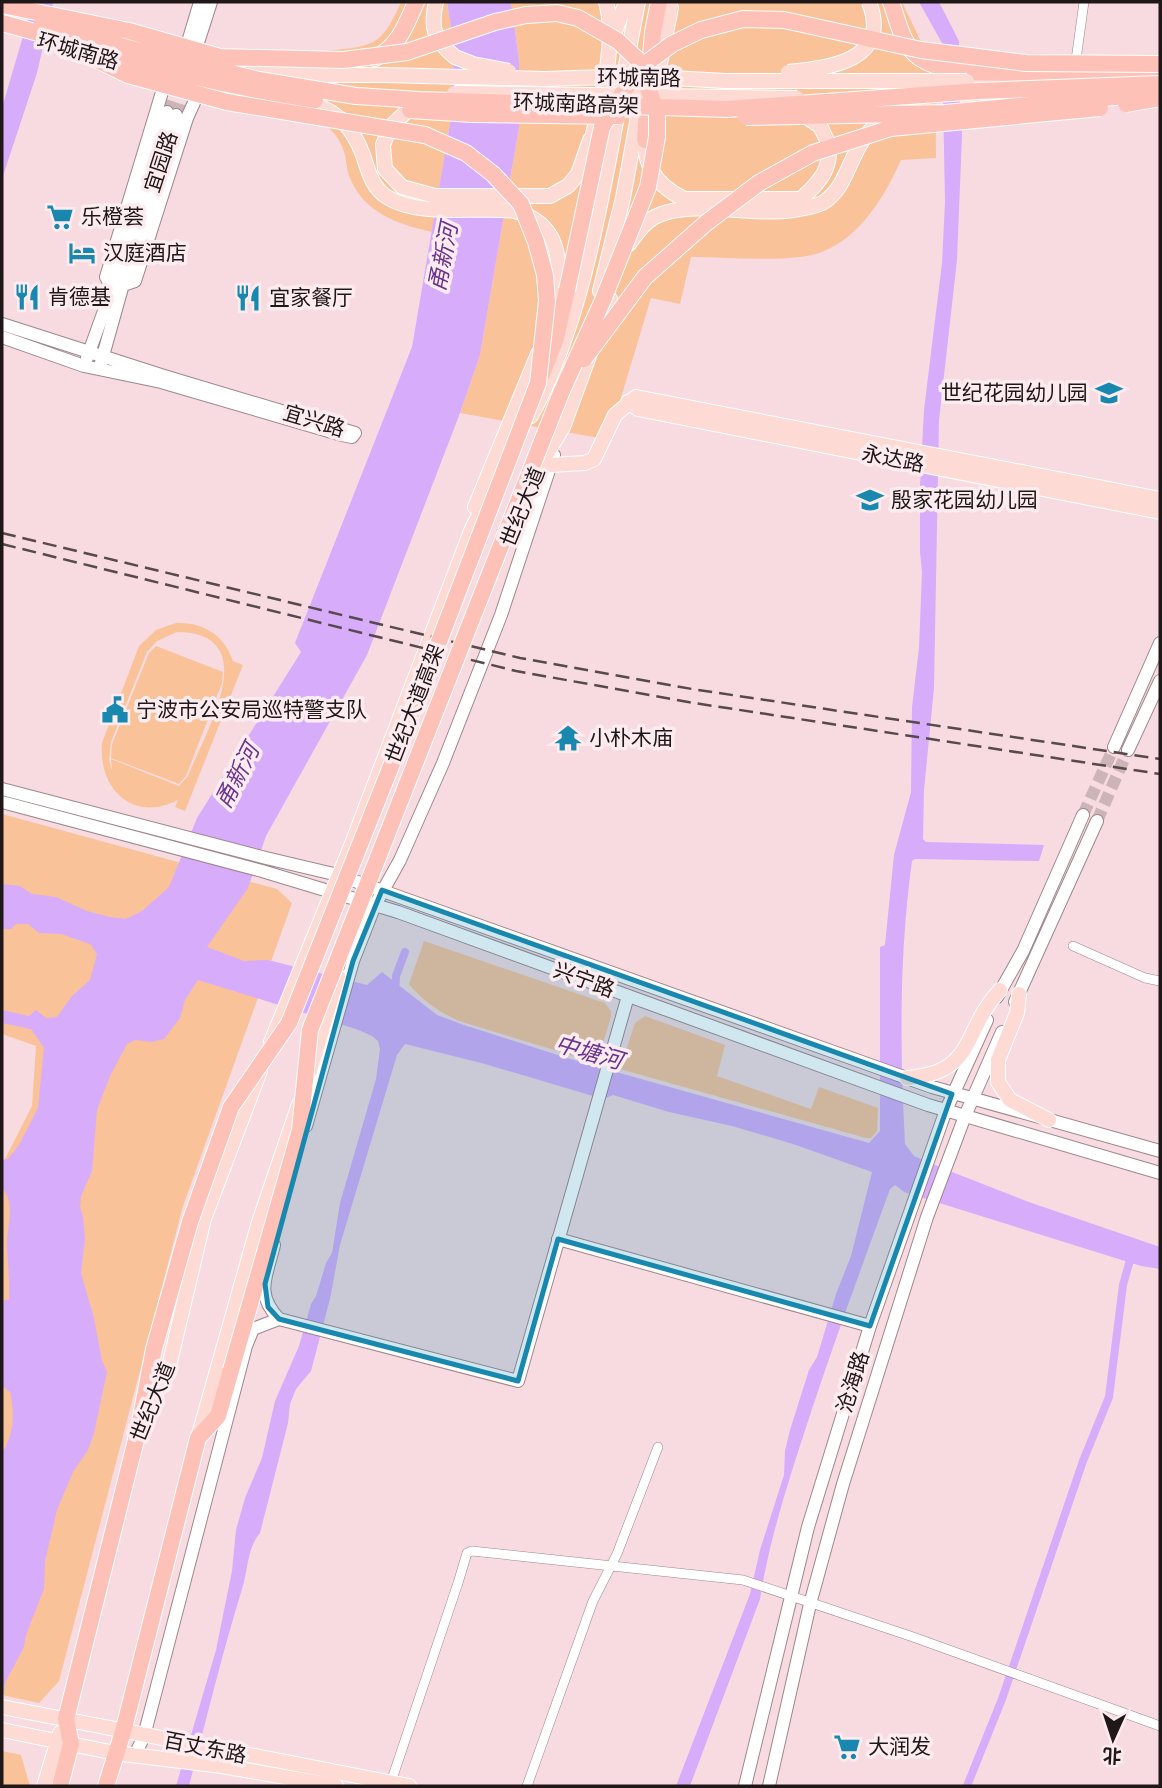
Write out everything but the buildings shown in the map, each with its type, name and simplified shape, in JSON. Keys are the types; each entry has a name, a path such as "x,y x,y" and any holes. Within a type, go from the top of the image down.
{"highway":[{"path":"195,58 237,63 340,65 380,56 395,43 416,2"},
{"path":"891,2 902,36 910,50 935,65 966,76 1160,75"},
{"path":"2,4 129,31 220,57 343,60 394,53 526,15 557,13 578,18 618,41 638,60 656,113 657,137 648,187 603,300 561,393"},
{"path":"639,140 643,81 653,32 668,4"},
{"name":"环城南路高架","path":"2,11 128,48 259,80 356,96 727,109 979,92 1160,84"},
{"path":"538,383 556,338 602,127 640,68 672,44 701,30 743,19 784,20 921,50 1026,63 1160,64"},
{"name":"环城南路高架","path":"2,23 164,69 272,94 355,107 472,114 717,118 945,113 1160,99"},
{"path":"44,34 128,75 227,102 425,135 466,153 493,174 520,204 536,242 545,275 547,301 538,383"},
{"path":"561,393 645,277 706,223 759,183 813,153 891,128 1080,111 1160,99"},
{"name":"世纪大道高架","path":"138,1432 154,1349 190,1222 231,1107 283,1024 399,747 538,383"},
{"name":"世纪大道高架","path":"198,1438 218,1416 300,1130 315,1036 561,393"},
{"name":"世纪大道","path":"60,1786 66,1719 138,1432"},
{"path":"117,1786 125,1754 123,1732 198,1438"},
{"path":"106,1786 125,1754"}],"main road":[{"path":"195,58 200,2"},
{"path":"195,58 211,2"},
{"path":"436,2 432,23 440,45 464,61 509,71 643,81 831,68 851,61 869,43 874,25 869,2"},
{"path":"606,2 610,18 610,46"},
{"path":"471,531 475,508 557,299 593,132 617,2"},
{"path":"610,46 626,2"},
{"name":"世纪大道","path":"138,1432 169,1366 204,1219 283,1024 302,967 471,531 545,391 572,313 599,209 638,2"},
{"name":"环城南路","path":"2,4 180,55 303,75 643,81 1160,75"},
{"path":"643,81 668,4"},
{"path":"593,132 578,174 568,186 550,196 435,196 402,187 385,169 383,145 390,127 405,113 427,105 490,103 626,103 723,104 790,109 808,116 820,126 828,142 830,154 827,168 819,183 801,199 684,199 667,191 658,181 648,165 639,140 668,4"},
{"name":"环城南路","path":"2,29 202,86 382,93 791,97 968,103 1160,99"},
{"name":"世纪大道","path":"315,1036 340,967 377,888 545,465 589,334 639,140 653,32"},
{"name":"宜园路","path":"118,287 106,277 166,76"},
{"path":"118,287 135,281 187,118 202,86 235,94 314,104 348,125 377,187 385,196 405,205 429,208 496,208 527,214 545,227 554,240 560,258 557,299"},
{"path":"448,93 626,103 791,97"},
{"path":"377,888 400,860 448,751 501,615 545,465 564,427 595,345 620,262 639,229 659,215 684,210 781,211 803,209 824,202 837,188 859,144 871,127 896,112 968,103"},
{"name":"宜园路","path":"101,364 118,287 172,114"},
{"name":"宜园路","path":"84,366 118,287"},
{"name":"宜兴路","path":"2,324 89,353 101,364 124,373 342,435 352,437 355,433 101,364 84,366 2,337"},
{"name":"永达路","path":"545,465 584,463 594,459 615,415 628,402 638,409 1160,499"},
{"name":"永达路","path":"945,463 1160,512"},
{"path":"1114,747 1160,643"},
{"path":"1128,750 1160,681"},
{"path":"2,789 179,841"},
{"name":"兴宁路","path":"2,802 179,841 264,864 331,891 438,926 908,1098 1160,1174"},
{"name":"沧海路","path":"745,1786 808,1527 870,1326 952,1094 1000,990 1023,951 1083,815"},
{"name":"沧海路","path":"769,1786 810,1604 843,1484 934,1198 965,1116 1097,821"},
{"name":"兴宁路","path":"264,864 338,874 952,1094 1160,1152"},
{"path":"370,903 294,1165 265,1284 263,1296 268,1307 279,1319 518,1381 628,996"},
{"name":"沧海路","path":"907,1078 927,1076 955,1063 968,1044 989,1002 1000,990"},
{"name":"沧海路","path":"1019,994 1017,1013 998,1060 998,1082 1010,1100 1049,1120"},
{"path":"198,1438 315,1036"},
{"path":"558,1239 870,1326"},
{"path":"125,1754 149,1737 246,1346 253,1329 279,1319"},
{"name":"百丈东路","path":"2,1707 409,1786"},
{"name":"百丈东路","path":"2,1730 125,1754 222,1766 336,1786"},
{"path":"44,1786 64,1743"}],"street":[{"path":"1074,76 1084,2"},
{"path":"1073,946 1145,978 1160,981"},
{"path":"527,1786 589,1613 608,1567 617,1554 658,1447"},
{"path":"390,1784 467,1553 472,1551 749,1582 1160,1726"}],"highlighted area":[{"path":"382,890 952,1094 870,1326 558,1239 518,1381 279,1319 268,1307 265,1284 353,961"}],"shaded area":[{"path":"401,2 447,2 454,46 451,118 432,232 384,216 364,201 350,178 340,143 322,121 325,51 354,48 373,42 387,28"},
{"path":"511,2 902,2 935,71 936,158 901,160 885,192 863,222 835,246 818,253 773,259 691,257 680,304 651,298 620,401 599,438 460,413 480,355 519,127 519,61"},
{"path":"176,623 204,628 218,637 233,661 243,665 185,811 175,807 178,800 162,806 133,804 112,787 102,760 102,743 139,646 156,630","holes":["177,632 204,637 219,649 224,667 222,688 206,736 188,776 179,786 111,759 112,771 109,760 111,742 147,652 157,641"]},
{"path":"156,646 223,672 222,683 186,776 179,784 111,758 112,744 149,653"},
{"path":"2,814 277,889 292,903 183,1206 59,1681 39,1703 2,1695 2,1165 32,1106 36,1046 2,1034"},
{"path":"424,941 605,1003 611,1011 611,1017 597,1063 459,1021 432,1006 409,984"},
{"path":"645,1016 725,1045 717,1076 811,1109 819,1087 878,1108 877,1131 871,1138 866,1138 620,1069 635,1023"},
{"path":"2,1751 21,1755 30,1786 2,1786"}],"water":[{"path":"33,2 53,2 37,73 2,179 2,108"},
{"name":"甬新河","path":"447,2 511,2 519,61 519,127 480,355 367,655 266,836 248,888 207,947 244,961 268,960 367,985 382,972 437,1015 570,1059 869,1143 880,1131 880,947 885,945 894,855 911,792 912,707 919,648 922,572 920,486 924,410 942,263 945,202 942,43 919,2 939,2 959,41 962,136 957,260 939,420 934,688 924,790 923,839 926,842 1044,845 1039,861 912,861 902,1002 905,1144 914,1156 952,1172 1026,1201 1160,1247 1160,1269 1141,1266 904,1192 895,1185 890,1189 796,1458 775,1528 760,1599 690,1786 676,1786 750,1594 760,1550 784,1475 785,1451 790,1430 851,1256 872,1172 732,1126 669,1112 613,1095 603,1099 485,1064 405,1044 397,1055 340,1245 330,1299 311,1371 296,1389 290,1404 288,1423 260,1533 250,1553 189,1786 176,1786 216,1650 232,1571 236,1530 245,1498 262,1458 275,1401 299,1346 311,1304 332,1253 340,1203 376,1079 380,1049 378,1041 372,1036 356,1029 198,980 185,1000 180,1018 164,1039 152,1042 135,1040 127,1044 110,1076 97,1110 92,1171 81,1196 80,1207 85,1238 81,1273 107,1372 88,1450 73,1472 57,1510 45,1561 44,1589 24,1647 5,1683 2,1699 2,1453 11,1431 13,1408 10,1392 2,1386 2,1309 4,1300 9,1300 7,1248 10,1209 2,1188 2,1160 8,1159 19,1145 38,1108 44,1048 31,1029 2,1023 2,1010 29,1016 36,1010 46,1018 57,1017 72,996 90,980 97,954 90,944 61,934 39,933 28,924 16,924 11,929 3,929 2,884 20,886 32,894 56,897 87,911 110,917 126,919 142,911 169,887 197,818 301,652 295,643 412,347 451,118 454,46"}],"waterway":[{"path":"395,993 396,976 405,952"},
{"path":"967,1786 1002,1699 1083,1461 1109,1397 1123,1285 1132,1253"}],"tunnel":[{"path":"167,112 177,79"},
{"path":"176,115 186,82"},
{"path":"1083,815 1114,747"},
{"path":"1097,821 1128,750"}],"railway":[{"path":"2,533 520,658 692,689 1160,759"},
{"path":"2,544 516,671 694,703 1160,774"}],"place":[{"name":"乐橙荟","path":"60,217"},
{"name":"汉庭酒店","path":"82,253"},
{"name":"肯德基","path":"27,297"},
{"name":"宜家餐厅","path":"248,298"},
{"name":"世纪花园幼儿园","path":"1109,393"},
{"name":"殷家花园幼儿园","path":"870,500"},
{"name":"宁波市公安局巡特警支队","path":"115,710"},
{"name":"小朴木庙","path":"568,738"},
{"name":"大润发","path":"847,1747"}],"water label":[{"name":"中塘河","path":"589,1052"}]}
